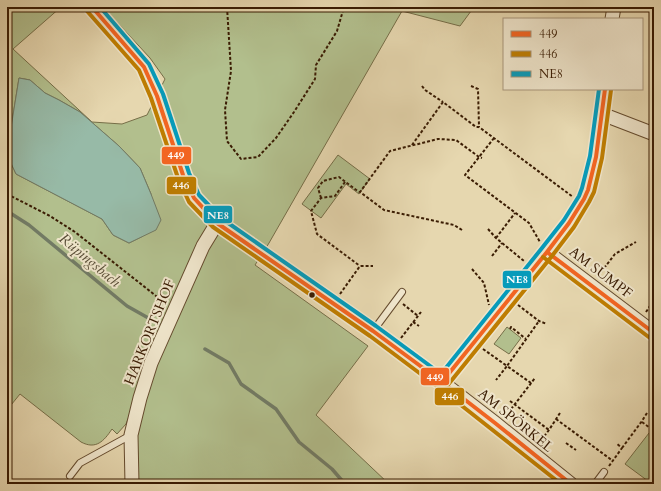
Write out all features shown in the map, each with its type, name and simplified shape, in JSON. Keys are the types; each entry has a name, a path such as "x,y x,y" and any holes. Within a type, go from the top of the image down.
{"street":[{"name":"AM SPÖRKEL","path":"92,7 144,67 157,96 183,175 194,198 217,223 373,331 499,426 571,484"},
{"path":"612,18 614,7"},
{"path":"442,382 547,252 582,204 587,195 596,157 605,90"},
{"path":"602,114 654,134"},
{"name":"HARKORTSHOF","path":"132,484 131,435 145,380 151,363 203,246 217,223"},
{"name":"AM SUMPF","path":"547,252 654,333"}],"lane":[{"path":"373,331 402,292"},
{"path":"70,476 80,463 131,435"},
{"path":"595,484 604,472"}],"path":[{"path":"227,7 231,71 225,110 227,141 241,159 258,156 276,138 294,112 315,79 316,65 337,31 344,7"},
{"path":"422,86 425,90 476,127 479,127 582,204"},
{"path":"471,86 478,89 479,127"},
{"path":"412,146 443,102"},
{"path":"494,138 465,175 529,223 547,252"},
{"path":"360,192 390,151 438,139 456,140 482,158"},
{"path":"321,198 318,188 323,181 339,177 384,210 454,225 462,230"},
{"path":"345,182 335,196 321,198 311,211 317,234 360,266 373,266"},
{"path":"7,194 63,223 174,310"},
{"path":"496,238 516,213"},
{"path":"488,229 496,238 534,268"},
{"path":"604,267 615,254 636,242"},
{"path":"492,256 502,243"},
{"path":"333,303 360,266"},
{"path":"472,269 484,283 493,320"},
{"path":"396,299 418,316"},
{"path":"509,299 539,321 547,324"},
{"path":"394,347 421,312"},
{"path":"496,380 539,321"},
{"path":"413,322 419,326"},
{"path":"510,329 511,327 526,339"},
{"path":"474,342 531,383"},
{"path":"499,426 535,378"},
{"path":"510,401 549,430"},
{"path":"532,453 560,413"},
{"path":"604,472 647,413"},
{"path":"556,419 613,461"},
{"path":"642,421 654,430"},
{"path":"566,443 576,450"},
{"path":"616,443 622,448"}],"shaded area":[{"path":"7,7 61,7 13,49 92,122 122,124 147,115 165,79 150,58 103,7 474,7 460,26 402,11 255,265 368,346 316,415 389,484 136,484 134,404 126,424 117,434 112,429 103,440 95,445 81,442 20,394 7,410 7,160 10,161 16,174 102,219 113,235 129,243 143,236 151,194 140,168 119,146 80,112 45,93 30,80 19,78 7,149"},
{"path":"19,78 30,80 45,93 80,112 119,146 140,168 161,220 156,230 129,243 113,235 102,219 16,174 10,161 7,160 7,149"},
{"path":"338,155 370,179 359,194 346,184 321,218 302,204"},
{"path":"507,327 521,338 509,354 494,344"},
{"path":"649,433 654,437 654,481 652,484 625,464"}],"waterway":[{"name":"Rüpingsbach","path":"7,211 29,225 127,306 159,324"},
{"name":"Rüpingsbach","path":"205,349 229,363 241,384 276,409 299,442 332,469 345,484"}],"transit line":[{"name":"449","path":"92,7 144,67 157,96 183,175 194,198 217,223 373,331 442,382 571,484"},
{"name":"NE8","path":"100,7 149,64 163,94 189,173 199,195 221,218 376,326 441,374 564,220 579,196 590,156 599,90"},
{"name":"446","path":"87,11 139,70 151,98 178,178 189,202 213,227 370,336 438,387 561,484"},
{"name":"449","path":"442,382 547,252 569,223 584,199 588,190 596,157 605,90"},
{"name":"446","path":"447,386 552,256 574,227 589,202 594,192 602,158 611,90"},
{"name":"449","path":"547,252 654,333"},
{"name":"446","path":"543,257 650,338"}]}
